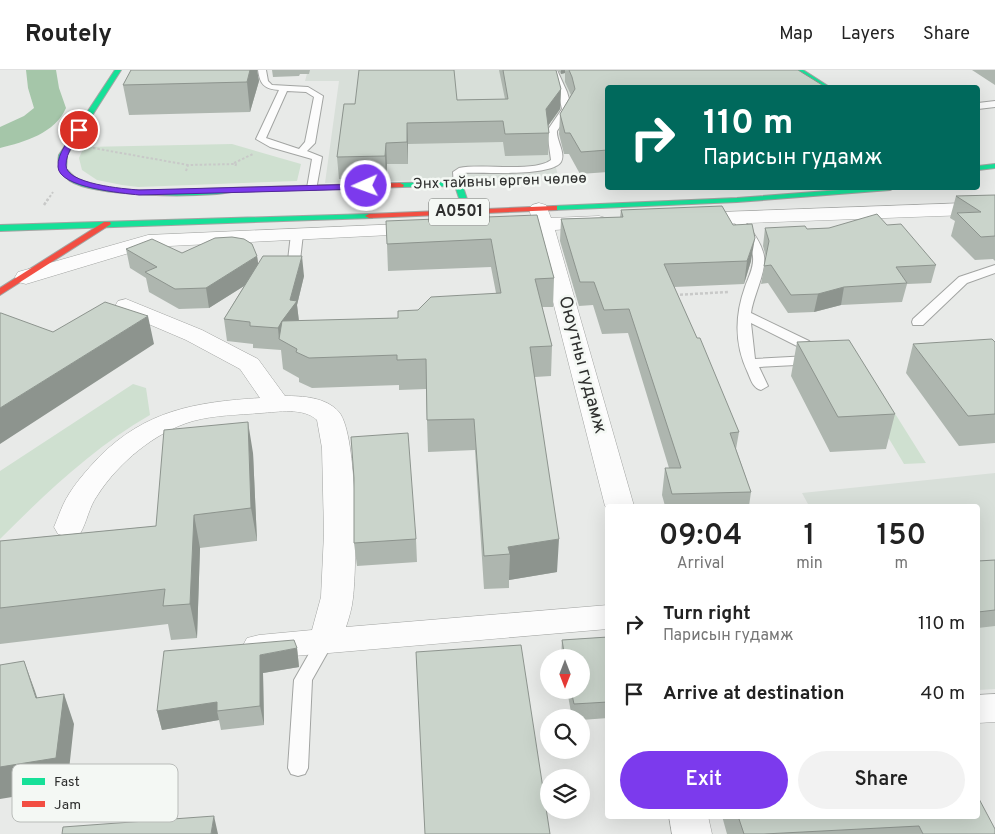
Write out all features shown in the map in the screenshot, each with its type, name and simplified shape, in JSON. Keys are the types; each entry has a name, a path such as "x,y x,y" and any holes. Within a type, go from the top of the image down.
{"main road":[{"path":"118,70 63,156 61,167 68,177 94,186 123,192 458,184 463,198"},
{"path":"799,70 823,85"},
{"path":"980,168 995,166"},
{"name":"A0501","path":"0,228 108,224 541,217 865,190"},
{"path":"0,292 108,224"}],"street":[{"path":"26,277 148,241 298,234 541,217 736,217 995,208"},
{"name":"Оюутны гудамж","path":"541,217 619,504"},
{"path":"126,306 194,335 248,364 277,404"},
{"path":"69,527 82,496 115,456 142,435 180,416 228,407 277,404 317,408 328,414 334,424 337,443 339,510 337,598 325,641"},
{"path":"226,650 605,617"},
{"path":"980,709 995,708"},
{"path":"689,819 692,834"}],"lane":[{"path":"262,70 264,82 270,87 308,90 319,96 313,136 310,143 301,152"},
{"path":"458,184 458,172 463,170 534,169 550,166 555,163 558,158 552,132 555,124 566,112 568,105 559,76"},
{"path":"284,88 262,139 268,143 317,157 312,188"},
{"path":"980,106 995,104"},
{"path":"736,217 756,248 759,257 743,314 746,351 761,386"},
{"path":"293,269 298,234"},
{"path":"918,322 963,280 995,269"},
{"path":"743,314 804,344 816,356 815,360 811,361 750,363"},
{"path":"298,768 303,680 325,641"}],"path":[{"path":"91,148 188,165"},
{"path":"231,164 254,154"},
{"path":"44,206 49,197"},
{"path":"673,295 750,291"}],"shaded area":[{"path":"308,70 625,70 567,83 594,119 545,121 558,176 325,183 339,81 305,81"},
{"path":"995,473 995,689 980,690 980,504 808,504 802,493"}],"green space":[{"path":"232,144 301,164 297,181 138,187 97,180 82,170 79,158 84,147"},
{"path":"869,372 926,463 904,464 850,373"},
{"path":"133,384 146,388 150,415 109,442 71,472 0,539 0,471"}],"building":[{"path":"131,70 250,70 247,82 123,85"},
{"path":"359,70 454,70 457,100 508,99 503,70 556,70 561,89 546,109 549,133 505,134 503,121 407,123 407,142 386,143 385,156 337,157 344,104 355,104"},
{"path":"569,70 798,70 822,85 605,85 605,150 581,152 570,133 565,133 560,114 575,89"},
{"path":"995,195 995,236 981,237 957,213 981,212 956,196"},
{"path":"722,206 733,225 752,224 755,238 747,261 664,264 697,338 700,338 739,432 730,433 751,492 672,494 665,468 681,468 629,309 604,310 594,282 580,282 561,219 623,217 621,210"},
{"path":"877,214 887,225 901,224 936,265 896,267 907,283 844,287 818,294 791,295 771,265 764,266 769,241 765,228 805,226 807,229 829,228"},
{"path":"537,215 554,278 535,279 552,346 530,347 559,539 508,547 510,554 484,556 474,419 427,420 426,359 397,360 397,355 309,358 296,352 297,349 279,339 282,321 398,318 398,311 418,310 431,297 501,293 491,239 387,244 386,221"},
{"path":"232,237 244,239 252,244 257,256 206,288 175,289 145,272 157,267 126,249 152,239 182,253 215,238"},
{"path":"263,256 302,256 290,300 297,301 278,328 250,326 250,322 224,319"},
{"path":"105,302 148,316 0,408 0,313 53,332"},
{"path":"992,339 995,342 995,414 968,416 913,344"},
{"path":"849,340 895,414 838,417 797,342"},
{"path":"248,422 251,508 194,515 190,604 163,606 165,589 0,608 0,541 156,526 164,430"},
{"path":"408,433 416,539 354,543 354,478 351,437"},
{"path":"995,560 995,610 980,612 980,561"},
{"path":"605,637 605,702 574,704 573,699 590,699 590,649 564,649 562,640"},
{"path":"294,640 297,648 260,655 260,706 217,711 217,702 157,711 164,651"},
{"path":"521,645 540,769 540,819 548,819 550,834 425,834 416,652"},
{"path":"24,661 36,698 64,694 56,758 0,767 0,665"},
{"path":"980,801 995,829 995,834 923,834 919,826 744,834 739,819 980,819"},
{"path":"214,816 211,834 62,834 63,827 132,822 178,822 178,819"}],"waterway":[{"path":"0,138 36,123 47,113 50,104 43,88 41,70"}],"traffic: fast":[{"path":"118,70 63,155 61,165 63,170 73,180 113,190 139,192 228,190"},
{"path":"799,70 823,85"},
{"path":"980,168 995,166"},
{"path":"400,185 458,184 463,199"},
{"path":"554,208 737,200 864,190"},
{"path":"0,228 369,216"}],"traffic: jam":[{"path":"228,190 400,185"},
{"path":"369,216 554,208"},
{"path":"0,292 107,224"}],"route":[{"path":"79,130 63,156 61,167 63,172 68,177 78,181 123,192 366,186"}]}
